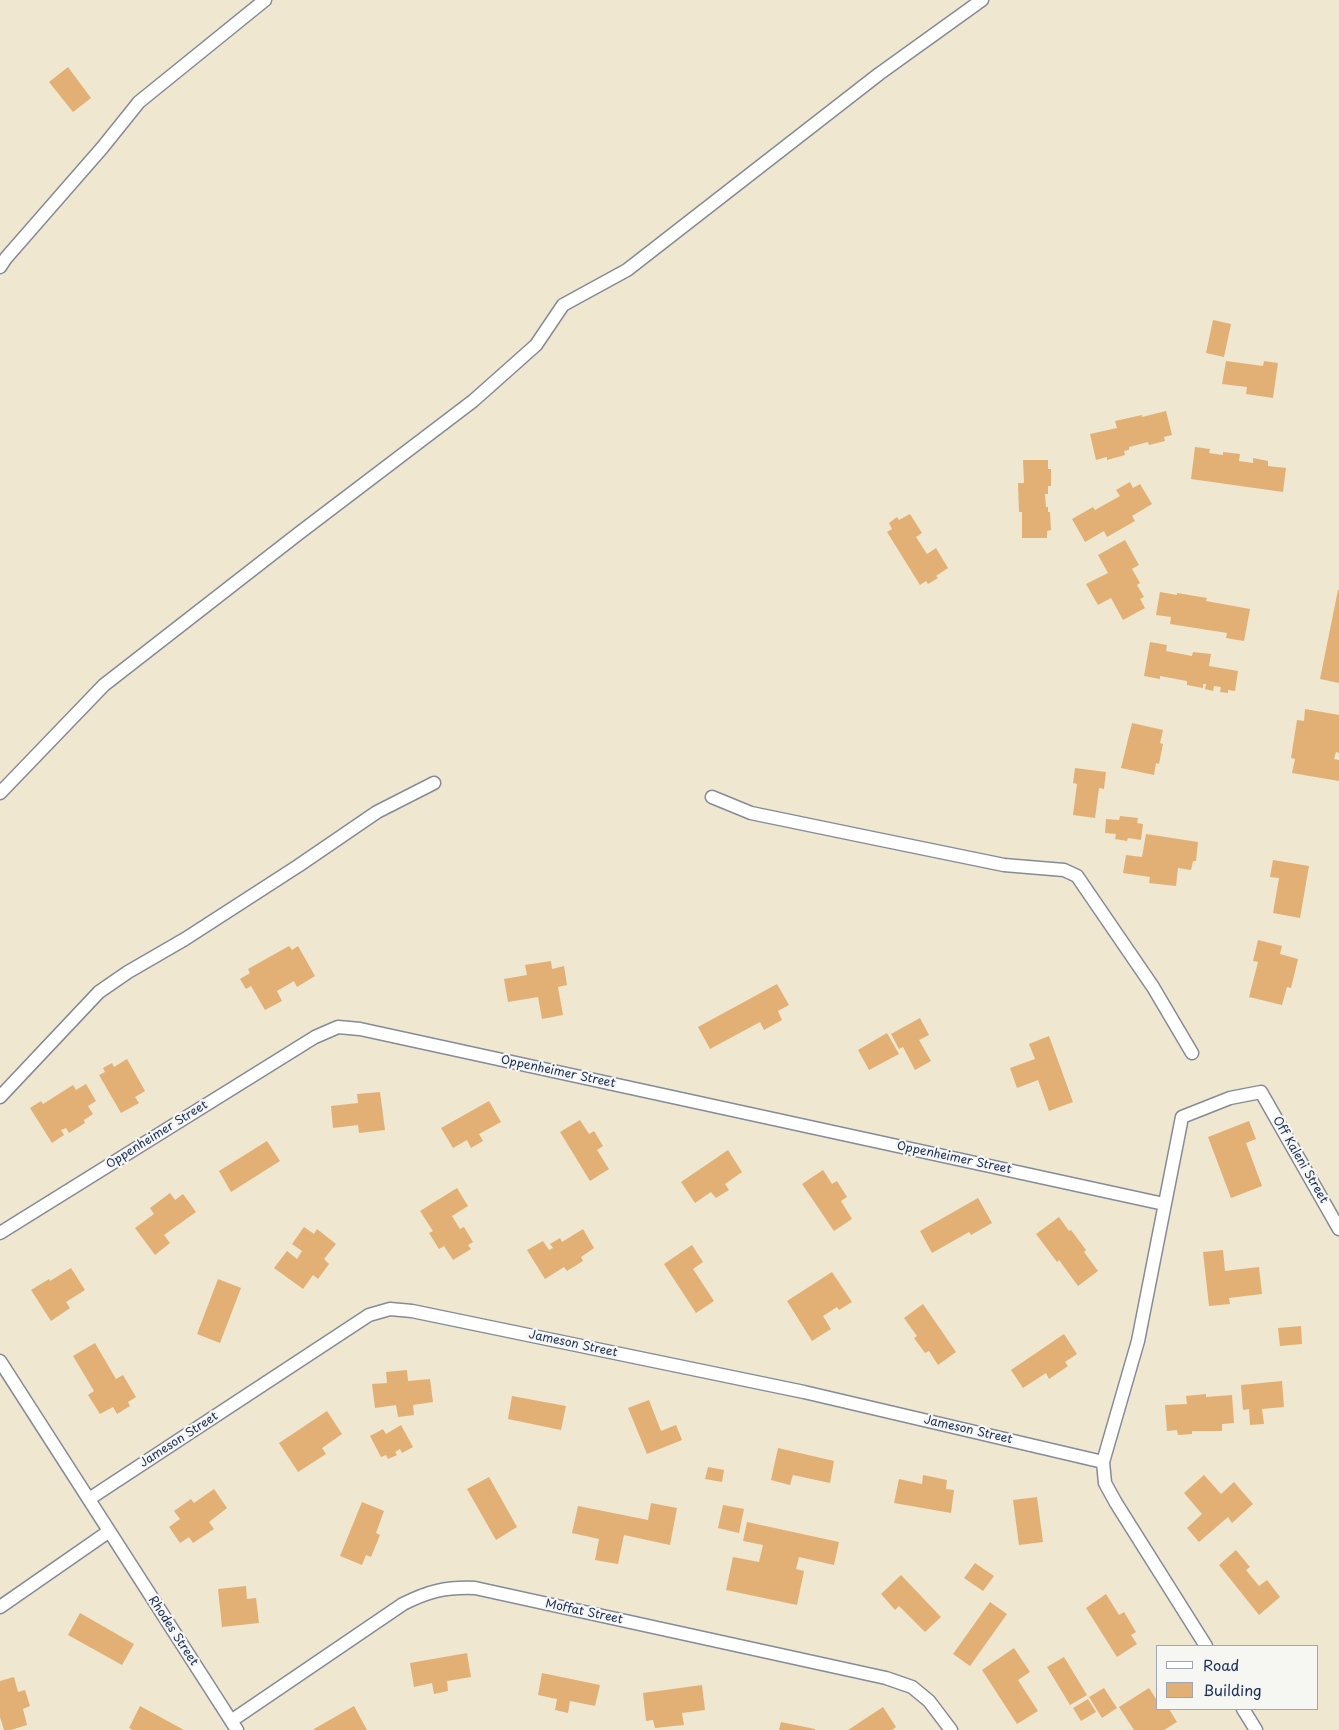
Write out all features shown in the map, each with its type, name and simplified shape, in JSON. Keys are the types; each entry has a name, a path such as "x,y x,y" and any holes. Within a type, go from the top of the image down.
{"street":[{"path":"0,267 140,102 264,0"},
{"path":"0,793 104,685 473,400 536,345 563,305 627,270 879,74 982,0"},
{"path":"0,1097 99,992 128,972 185,939 378,812 434,783"},
{"path":"712,797 751,813 1004,866 1071,872 1077,876 1153,987 1192,1053"},
{"name":"Oppenheimer Street","path":"0,1233 315,1037 338,1027 360,1029 1164,1204"},
{"name":"Off Kaleni Street","path":"1164,1204 1182,1117 1230,1098 1261,1092 1337,1220"},
{"path":"1164,1204 1138,1341 1103,1462 1105,1483 1116,1503 1205,1645"},
{"name":"Jameson Street","path":"89,1499 369,1315 390,1308 804,1392 1103,1462"},
{"name":"Rhodes Street","path":"0,1361 234,1726"},
{"path":"0,1607 108,1532"},
{"name":"Moffat Street","path":"234,1726 402,1604 423,1594 439,1589 456,1587 475,1588 886,1678 912,1687 929,1701 950,1730"},
{"path":"1244,1710 1256,1730"}],"building":[{"path":"68,67 91,98 73,112 49,82"},
{"path":"1213,320 1231,324 1224,357 1206,353"},
{"path":"1226,361 1263,366 1264,361 1278,363 1273,398 1246,394 1247,387 1222,384"},
{"path":"1166,411 1172,435 1164,437 1165,441 1149,445 1148,442 1129,447 1129,450 1124,451 1125,455 1107,460 1107,457 1096,460 1090,434 1117,428 1115,421"},
{"path":"1195,447 1210,449 1209,453 1223,455 1223,452 1240,454 1239,461 1253,463 1253,458 1268,461 1268,466 1286,468 1283,492 1191,479"},
{"path":"1023,460 1048,460 1048,469 1051,469 1051,486 1048,486 1048,494 1045,494 1046,507 1048,507 1048,512 1050,512 1051,530 1047,531 1047,538 1022,538 1022,512 1019,512 1018,483 1024,483"},
{"path":"1130,482 1133,488 1140,484 1152,504 1132,516 1135,521 1107,537 1104,531 1085,542 1072,519 1093,507 1095,510 1120,496 1116,490"},
{"path":"910,514 922,533 916,537 927,554 936,548 948,568 936,576 938,578 928,584 926,581 920,585 887,532 892,529 889,523 897,517 899,520"},
{"path":"1125,540 1139,565 1132,569 1140,583 1137,585 1144,597 1140,599 1145,608 1123,620 1111,598 1098,605 1086,584 1108,573 1098,555"},
{"path":"1339,590 1339,683 1320,679"},
{"path":"1160,592 1207,598 1206,601 1250,609 1244,641 1226,638 1227,633 1170,624 1171,617 1156,615"},
{"path":"1150,642 1167,645 1166,651 1192,656 1193,652 1211,654 1209,666 1238,671 1235,691 1228,690 1228,693 1220,692 1221,687 1214,686 1213,691 1205,689 1206,684 1203,684 1203,688 1187,685 1187,681 1160,676 1160,679 1144,676"},
{"path":"1305,709 1339,715 1339,753 1336,752 1334,759 1339,760 1339,781 1292,773 1295,759 1291,758 1297,720 1304,721"},
{"path":"1132,723 1163,730 1160,743 1163,744 1159,764 1156,763 1154,775 1121,768"},
{"path":"1075,768 1106,772 1104,789 1099,788 1095,818 1073,815 1077,784 1073,783"},
{"path":"1120,816 1138,818 1137,823 1143,824 1141,840 1128,838 1127,841 1115,839 1116,834 1105,833 1106,819 1119,820"},
{"path":"1146,834 1198,842 1196,861 1193,861 1191,870 1178,868 1176,886 1149,883 1150,877 1123,873 1126,855 1142,857"},
{"path":"1273,860 1309,866 1300,918 1273,913 1279,878 1270,877"},
{"path":"1258,940 1282,946 1280,954 1298,959 1291,988 1287,987 1282,1005 1249,997 1258,962 1253,961"},
{"path":"289,946 292,950 298,946 315,976 297,987 294,981 277,991 282,1001 265,1010 251,986 246,989 240,979 250,973 248,969"},
{"path":"551,961 552,969 564,966 567,985 558,987 563,1015 542,1019 538,997 508,1002 504,979 527,975 525,965"},
{"path":"777,984 789,1005 778,1011 782,1020 764,1030 760,1022 710,1049 698,1027"},
{"path":"920,1018 929,1035 919,1040 931,1061 915,1070 903,1047 899,1049 891,1034"},
{"path":"887,1033 899,1054 869,1070 858,1050"},
{"path":"1049,1036 1073,1102 1049,1111 1038,1080 1017,1088 1010,1068 1035,1059 1029,1044"},
{"path":"127,1059 145,1091 135,1097 139,1103 121,1113 99,1075 105,1072 103,1068 112,1063 114,1067"},
{"path":"86,1084 96,1101 88,1106 93,1114 84,1120 85,1123 69,1133 66,1128 61,1130 64,1135 52,1143 30,1108 41,1101 43,1104 73,1085 76,1090"},
{"path":"380,1092 385,1130 359,1133 358,1125 333,1128 331,1106 358,1103 357,1094"},
{"path":"489,1101 501,1122 479,1134 483,1141 471,1148 467,1140 453,1148 441,1128"},
{"path":"580,1120 589,1134 594,1131 603,1146 597,1150 609,1169 590,1181 560,1132"},
{"path":"1249,1121 1256,1139 1246,1143 1262,1186 1231,1198 1208,1137"},
{"path":"267,1141 280,1161 231,1192 219,1171"},
{"path":"728,1150 742,1172 725,1184 729,1190 716,1198 711,1192 695,1203 681,1182"},
{"path":"823,1170 832,1184 837,1181 847,1197 841,1201 852,1219 834,1231 802,1184"},
{"path":"457,1188 468,1206 452,1216 460,1229 464,1227 473,1242 468,1245 471,1249 453,1260 444,1246 439,1249 429,1233 433,1231 420,1211"},
{"path":"170,1193 175,1200 183,1194 196,1212 164,1235 170,1243 155,1255 135,1228 154,1214 150,1208"},
{"path":"978,1198 992,1223 971,1235 969,1232 932,1253 920,1231"},
{"path":"1059,1217 1086,1250 1084,1252 1098,1271 1078,1286 1059,1260 1057,1262 1036,1234"},
{"path":"304,1227 314,1234 317,1229 336,1244 324,1259 329,1264 318,1279 313,1275 303,1289 274,1268 287,1251 297,1259 302,1251 292,1244"},
{"path":"583,1229 594,1248 581,1257 583,1261 567,1271 564,1267 545,1279 527,1250 543,1241 549,1250 553,1248 550,1244 560,1238 562,1242"},
{"path":"692,1245 703,1262 693,1269 714,1301 696,1313 664,1264"},
{"path":"1223,1250 1225,1271 1259,1267 1262,1294 1229,1298 1230,1304 1209,1306 1203,1252"},
{"path":"71,1268 85,1290 66,1302 70,1308 51,1321 31,1290"},
{"path":"832,1272 852,1302 839,1310 837,1307 823,1316 831,1329 812,1341 787,1301"},
{"path":"218,1279 241,1288 220,1343 197,1334"},
{"path":"923,1304 956,1352 938,1365 929,1351 925,1353 914,1338 917,1336 904,1318"},
{"path":"1301,1326 1302,1344 1280,1346 1278,1328"},
{"path":"1064,1334 1077,1354 1065,1362 1068,1366 1049,1379 1046,1373 1023,1388 1011,1370"},
{"path":"95,1343 116,1379 123,1375 136,1397 128,1402 130,1406 117,1414 113,1407 100,1414 88,1395 94,1391 73,1356"},
{"path":"407,1370 408,1381 430,1379 433,1402 413,1405 414,1415 398,1417 396,1405 375,1408 372,1384 387,1383 386,1372"},
{"path":"1282,1381 1284,1407 1262,1409 1264,1424 1250,1425 1249,1409 1243,1410 1241,1385"},
{"path":"1206,1394 1206,1397 1232,1395 1234,1423 1222,1424 1222,1431 1192,1431 1192,1434 1178,1435 1177,1430 1167,1431 1165,1405 1187,1404 1186,1396"},
{"path":"512,1396 566,1406 561,1430 508,1419"},
{"path":"649,1400 661,1431 676,1425 682,1440 647,1454 628,1408"},
{"path":"327,1411 342,1434 322,1448 326,1454 298,1472 279,1443"},
{"path":"401,1425 413,1447 402,1453 400,1449 395,1452 397,1455 388,1459 386,1455 381,1457 370,1436 383,1429 386,1434"},
{"path":"778,1448 834,1461 830,1483 793,1475 790,1485 771,1480"},
{"path":"708,1467 724,1470 722,1482 705,1479"},
{"path":"923,1475 947,1480 946,1489 954,1490 951,1513 894,1503 899,1479 922,1484"},
{"path":"1204,1475 1221,1494 1234,1482 1253,1504 1232,1523 1228,1517 1199,1542 1187,1528 1202,1514 1184,1493"},
{"path":"489,1477 517,1527 496,1540 467,1489"},
{"path":"214,1489 227,1508 209,1522 214,1529 193,1543 189,1537 180,1543 169,1527 180,1519 174,1511 191,1499 194,1503"},
{"path":"1037,1497 1043,1542 1019,1545 1013,1500"},
{"path":"362,1502 384,1511 376,1533 380,1535 371,1557 366,1555 362,1565 340,1556"},
{"path":"651,1503 677,1508 670,1545 624,1535 618,1564 595,1560 599,1539 572,1533 578,1506 648,1520"},
{"path":"723,1505 744,1509 739,1533 718,1528"},
{"path":"747,1522 839,1542 834,1565 799,1557 796,1569 804,1571 797,1605 726,1590 733,1557 759,1562 763,1545 743,1541"},
{"path":"1236,1550 1250,1567 1246,1570 1259,1586 1267,1580 1280,1597 1259,1615 1219,1565"},
{"path":"975,1563 994,1576 983,1591 964,1578"},
{"path":"901,1575 941,1617 925,1632 899,1606 895,1610 881,1594"},
{"path":"246,1586 247,1599 256,1598 259,1623 222,1627 218,1589"},
{"path":"1106,1594 1119,1615 1124,1612 1136,1632 1131,1635 1137,1644 1117,1657 1086,1608"},
{"path":"990,1602 1007,1614 970,1666 953,1654"},
{"path":"80,1613 134,1644 122,1665 68,1635"},
{"path":"1014,1648 1030,1672 1018,1680 1038,1711 1017,1724 982,1670"},
{"path":"467,1653 471,1677 447,1681 448,1691 434,1694 432,1683 414,1687 410,1663"},
{"path":"1064,1657 1087,1695 1070,1705 1047,1667"},
{"path":"542,1673 600,1685 595,1706 570,1701 568,1713 555,1710 557,1699 538,1695"},
{"path":"14,1677 18,1692 25,1690 30,1706 23,1709 27,1725 4,1730 0,1717 0,1681"},
{"path":"702,1685 705,1710 682,1713 684,1725 655,1728 653,1720 646,1721 643,1693"},
{"path":"1104,1688 1117,1708 1102,1718 1089,1697"},
{"path":"1149,1688 1156,1699 1156,1710 1170,1710 1177,1722 1164,1730 1134,1730 1119,1707"},
{"path":"1088,1699 1096,1712 1081,1721 1073,1708"},
{"path":"140,1706 184,1730 133,1730 129,1728"},
{"path":"354,1706 367,1730 314,1730 314,1729"},
{"path":"883,1707 896,1727 892,1730 848,1730"},
{"path":"781,1722 815,1729 815,1730 779,1730"}]}
